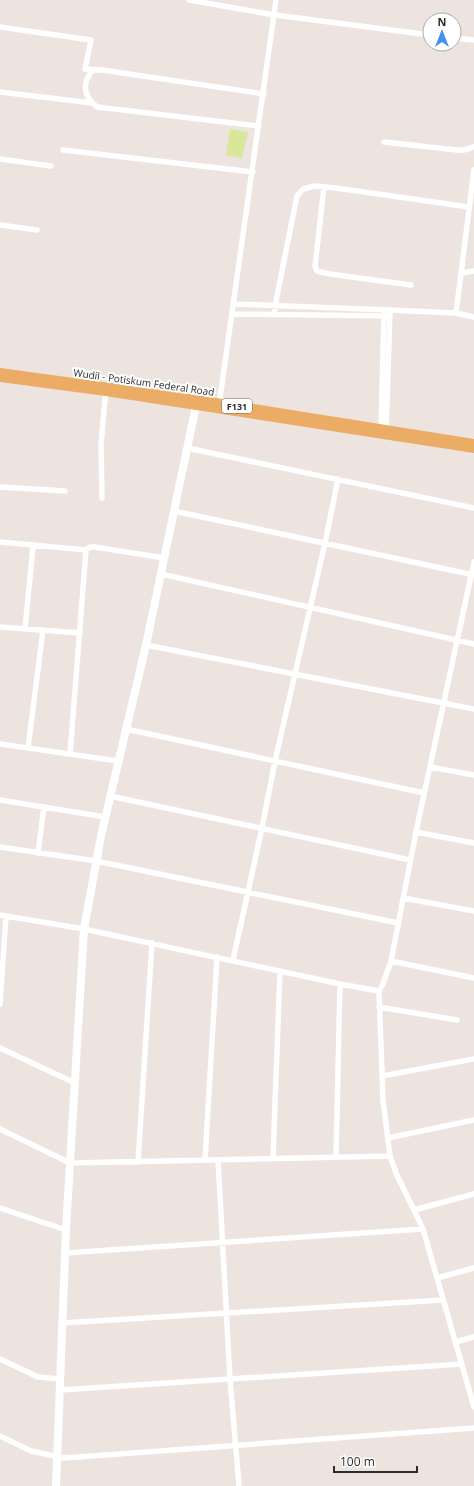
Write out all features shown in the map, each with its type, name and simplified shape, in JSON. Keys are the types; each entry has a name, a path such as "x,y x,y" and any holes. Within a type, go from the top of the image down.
{"main road":[{"name":"Wudil - Potiskum Federal Road","path":"0,372 384,431 474,443"},
{"name":"Wudil - Potiskum Federal Road","path":"0,378 106,389 196,406 218,406"},
{"name":"Wudil - Potiskum Federal Road","path":"384,431 474,449"}],"street":[{"path":"189,0 275,15 422,33"},
{"path":"218,406 253,172 276,0"},
{"path":"0,27 91,40 85,69 102,70 264,94"},
{"path":"462,39 474,40"},
{"path":"93,70 88,75 85,87 86,96 92,104 97,107 259,126"},
{"path":"0,92 92,104"},
{"path":"384,142 457,150 464,150 474,147"},
{"path":"63,150 253,172"},
{"path":"0,159 50,166"},
{"path":"456,313 474,170"},
{"path":"274,314 297,196 303,189 315,186 469,207"},
{"path":"324,187 315,266 318,271 411,285"},
{"path":"0,225 37,230"},
{"path":"461,273 474,271"},
{"path":"234,304 387,313"},
{"path":"384,431 387,313"},
{"path":"232,314 456,313 474,317"},
{"path":"102,498 101,444 106,389"},
{"path":"56,1486 66,1230 84,929 105,817 146,645 196,406"},
{"path":"187,448 474,508"},
{"path":"233,960 275,761 325,543 338,479"},
{"path":"0,487 65,491"},
{"path":"174,511 473,575"},
{"path":"0,542 86,550 90,547 95,547 164,558"},
{"path":"25,629 33,546"},
{"path":"70,754 86,550"},
{"path":"474,562 473,575 457,641 410,860 391,961 379,991 383,1100 390,1156 396,1173 422,1229 474,1407"},
{"path":"161,574 474,644"},
{"path":"0,627 80,633"},
{"path":"28,748 43,630"},
{"path":"146,645 474,710"},
{"path":"126,729 424,793"},
{"path":"0,744 118,761"},
{"path":"430,767 474,775"},
{"path":"110,796 410,860"},
{"path":"0,800 105,817"},
{"path":"38,853 44,807"},
{"path":"416,832 474,843"},
{"path":"0,847 96,861 398,923"},
{"path":"403,898 474,911"},
{"path":"0,1004 3,915 84,929 379,991"},
{"path":"138,1162 152,943"},
{"path":"205,1160 217,956"},
{"path":"391,961 474,978"},
{"path":"273,1158 280,971"},
{"path":"336,1157 340,984"},
{"path":"379,1007 457,1020"},
{"path":"0,1048 75,1083"},
{"path":"382,1076 474,1060"},
{"path":"388,1138 474,1120"},
{"path":"0,1129 70,1163 390,1156"},
{"path":"218,1160 230,1380 239,1486"},
{"path":"414,1210 474,1194"},
{"path":"0,1208 66,1230"},
{"path":"65,1253 422,1229"},
{"path":"437,1278 474,1268"},
{"path":"62,1323 443,1300"},
{"path":"455,1342 474,1337"},
{"path":"0,1359 38,1377 60,1379"},
{"path":"60,1390 462,1364"},
{"path":"0,1436 31,1451 64,1458 474,1428"}],"green space":[{"path":"230,129 248,132 242,158 226,155"}]}
